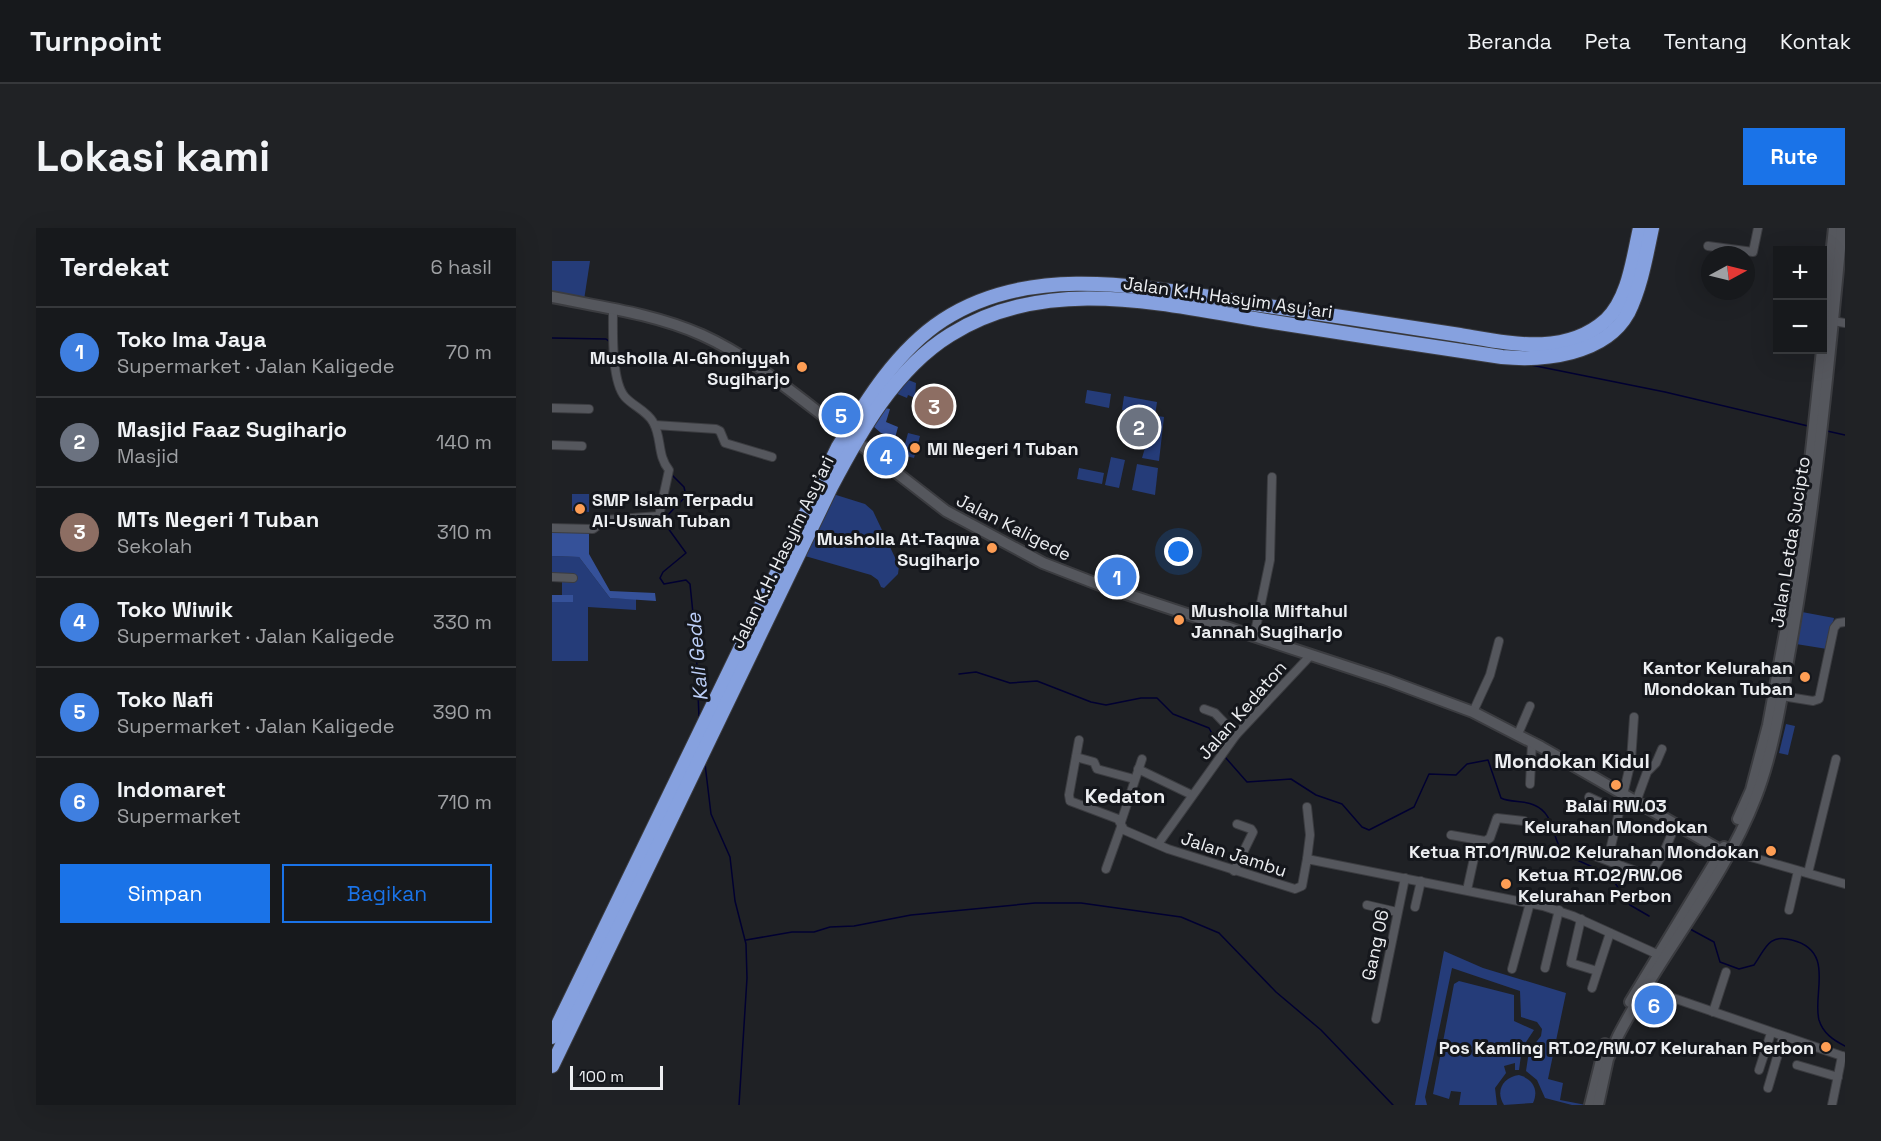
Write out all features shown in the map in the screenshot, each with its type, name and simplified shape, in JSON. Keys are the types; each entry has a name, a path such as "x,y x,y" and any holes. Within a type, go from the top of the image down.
{"highway":[{"name":"Jalan K.H. Hasyim Asy'ari","path":"552,1066 824,502 851,438 898,360 931,329 958,312 997,296 1046,286 1094,283 1228,300 1518,344 1576,344 1603,323 1617,305 1626,284 1640,228"},
{"name":"Jalan K.H. Hasyim Asy'ari","path":"552,1037 781,567 822,476 893,388 925,353 950,334 988,316 1039,302 1092,297 1137,301 1519,359 1547,358 1576,344 1606,336 1626,317 1637,291 1652,228"},
{"path":"1136,287 1146,295 1215,307 1215,311 1207,312"},
{"path":"1228,300 1221,303 1222,307 1294,319 1306,327"},
{"path":"781,567 780,572 785,573 814,510 824,502"},
{"path":"552,1052 571,1013 575,1014 575,1019"}],"main road":[{"path":"1826,300 1834,228"},
{"name":"Jalan Letda Sucipto","path":"1590,1105 1604,1049 1643,990 1726,851 1748,806 1768,755 1782,696 1788,638 1810,503 1823,380 1833,321 1842,228"},
{"name":"Jalan Kaligede","path":"552,297 670,323 713,341 755,366 946,511 1014,550 1062,572 1387,680 1473,712 1518,734 1726,851"},
{"name":"Jalan Letda Sucipto","path":"1822,354 1823,380"},
{"name":"Jalan Letda Sucipto","path":"1748,806 1788,638"},
{"name":"Jalan Letda Sucipto","path":"1598,1105 1611,1050 1659,955 1692,909"}],"street":[{"path":"1754,246 1758,228"},
{"path":"552,528 593,529 605,520 657,518 668,473 662,461 655,425 620,388 613,345 613,309"},
{"path":"1833,321 1845,323"},
{"path":"552,408 589,409"},
{"path":"655,425 716,429 720,431 725,443 756,450 772,458"},
{"path":"552,444 582,446"},
{"path":"1254,637 1270,560 1272,477"},
{"path":"552,577 573,578"},
{"path":"1782,696 1813,701 1820,698 1834,628 1838,623 1845,622"},
{"path":"1473,712 1490,675 1499,641"},
{"name":"Jalan Kedaton","path":"1158,844 1236,735 1310,656"},
{"path":"1518,734 1530,706"},
{"path":"1204,709 1215,713 1236,735"},
{"path":"1608,859 1631,761 1634,717"},
{"path":"1079,740 1076,757 1094,762 1097,769 1134,780"},
{"path":"1530,784 1532,742"},
{"path":"1636,802 1647,772 1656,763 1662,748"},
{"name":"Jalan Jambu","path":"1076,757 1070,801 1158,844 1234,871 1298,890 1302,885 1307,859 1467,890 1559,910 1659,955"},
{"path":"1106,869 1142,759"},
{"path":"1808,873 1836,759"},
{"path":"1138,769 1192,795"},
{"path":"1589,797 1619,811"},
{"path":"1307,807 1310,835 1307,859"},
{"path":"1451,835 1478,840 1489,839 1497,818 1524,821"},
{"path":"1234,871 1253,832 1237,824"},
{"path":"1595,856 1648,876 1665,851 1676,824"},
{"path":"1467,890 1478,840"},
{"path":"1726,851 1845,884"},
{"path":"1789,910 1798,871"},
{"name":"Gang 06","path":"1376,1019 1405,878"},
{"path":"1415,907 1421,881"},
{"path":"1512,969 1530,903"},
{"path":"1367,904 1397,912"},
{"path":"1545,969 1559,910"},
{"path":"1581,919 1571,962 1597,971"},
{"path":"1592,988 1610,933"},
{"path":"1713,1012 1726,972"},
{"path":"1643,990 1844,1057 1832,1105"},
{"path":"1759,1070 1771,1032"},
{"path":"1768,1088 1783,1036"},
{"path":"1797,1065 1838,1077"}],"shaded area":[{"path":"552,261 590,261 584,300 552,294"},
{"path":"906,379 916,383 915,398 908,395 907,398 895,393"},
{"path":"1087,390 1111,394 1109,408 1085,403"},
{"path":"1124,396 1157,402 1155,416 1122,410"},
{"path":"922,397 941,397 940,414 919,408"},
{"path":"885,408 890,409 886,422 898,427 895,438 881,433 873,426"},
{"path":"1158,416 1164,417 1159,461 1142,458 1147,441 1154,443 1159,425 1156,424"},
{"path":"908,433 920,436 914,458 902,455"},
{"path":"1111,457 1125,460 1119,488 1105,485"},
{"path":"1137,464 1158,468 1155,495 1132,490"},
{"path":"1079,468 1104,473 1102,484 1077,479"},
{"path":"572,494 589,494 589,512 572,511"},
{"path":"833,494 865,504 873,511 899,566 898,574 884,588 871,575 805,556"},
{"path":"552,530 589,531 589,554 610,591 655,593 656,601 610,598 579,557 552,556"},
{"path":"552,556 579,557 610,598 636,599 636,610 588,607 588,661 552,661 552,602 572,602 573,595 562,595 562,579 552,579"},
{"path":"552,595 573,595 573,602 552,602"},
{"path":"1802,612 1834,618 1827,649 1796,644"},
{"path":"1786,724 1795,726 1788,755 1779,753"},
{"path":"1444,951 1483,968 1566,993 1548,1079 1563,1083 1560,1100 1586,1105 1572,1105 1545,1098 1537,1080 1526,1071 1529,1051 1541,1036 1542,1029 1537,1022 1521,1017 1520,991 1452,968 1425,1097 1427,1105 1415,1105"},
{"path":"1459,981 1514,995 1514,1021 1534,1030 1522,1048 1519,1070 1515,1070 1515,1063 1504,1066 1506,1073 1495,1088 1497,1105 1459,1105 1461,1092 1451,1091 1449,1099 1433,1094 1454,984"},
{"path":"1519,1075 1528,1079 1535,1089 1533,1103 1504,1105 1500,1095 1502,1086 1513,1076"}],"waterway":[{"name":"Kali Gede","path":"552,338 606,339 610,342"},
{"path":"1526,364 1665,392 1808,426"},
{"name":"Kali Gede","path":"653,430 656,446"},
{"path":"1827,431 1845,435"},
{"name":"Kali Gede","path":"672,475 684,487 686,496 665,518 665,524 686,553 663,572 660,578 664,584 686,580 690,584 696,643 699,718"},
{"path":"959,674 976,672 1010,683 1037,681 1091,702 1106,705 1141,698 1157,698 1173,714 1209,728 1221,750"},
{"path":"1225,757 1247,782 1291,779 1316,795 1342,804 1362,827 1369,830 1414,807 1429,774 1456,775 1467,764 1488,760 1501,798 1530,803 1541,809 1550,821 1564,854 1599,870 1615,883 1630,905 1649,916"},
{"name":"Kali Gede","path":"705,764 711,814 730,857 735,901 746,944 747,978 739,1105"},
{"path":"746,940 792,932 814,932 830,927 854,926 911,915 1035,903 1081,903 1181,917 1219,933 1276,992 1321,1030 1393,1105"},
{"path":"1690,929 1714,942 1720,962 1739,969 1754,965 1768,944 1777,939 1784,938 1806,946 1814,953 1818,963 1819,1020 1829,1036 1845,1046"}],"place":[{"name":"Musholla Al-Ghoniyyah Sugiharjo","path":"802,367"},
{"name":"MTs Negeri 1 Tuban","path":"934,406"},
{"name":"Toko Nafi","path":"841,415"},
{"name":"Masjid Faaz Sugiharjo","path":"1139,427"},
{"name":"MI Negeri 1 Tuban","path":"915,448"},
{"name":"Toko Wiwik","path":"886,456"},
{"name":"SMP Islam Terpadu Al-Uswah Tuban","path":"580,509"},
{"name":"Musholla At-Taqwa Sugiharjo","path":"992,548"},
{"name":"Toko Ima Jaya","path":"1117,577"},
{"name":"Musholla Miftahul Jannah Sugiharjo","path":"1179,620"},
{"name":"Kantor Kelurahan Mondokan Tuban","path":"1805,677"},
{"name":"Balai RW.03 Kelurahan Mondokan","path":"1616,785"},
{"name":"Ketua RT.01/RW.02 Kelurahan Mondokan","path":"1771,851"},
{"name":"Ketua RT.02/RW.06 Kelurahan Perbon","path":"1506,884"},
{"name":"Indomaret","path":"1654,1005"},
{"name":"Pos Kamling RT.02/RW.07 Kelurahan Perbon","path":"1826,1047"}],"district":[{"name":"Mondokan Kidul","path":"1572,761"},
{"name":"Kedaton","path":"1125,796"}]}
